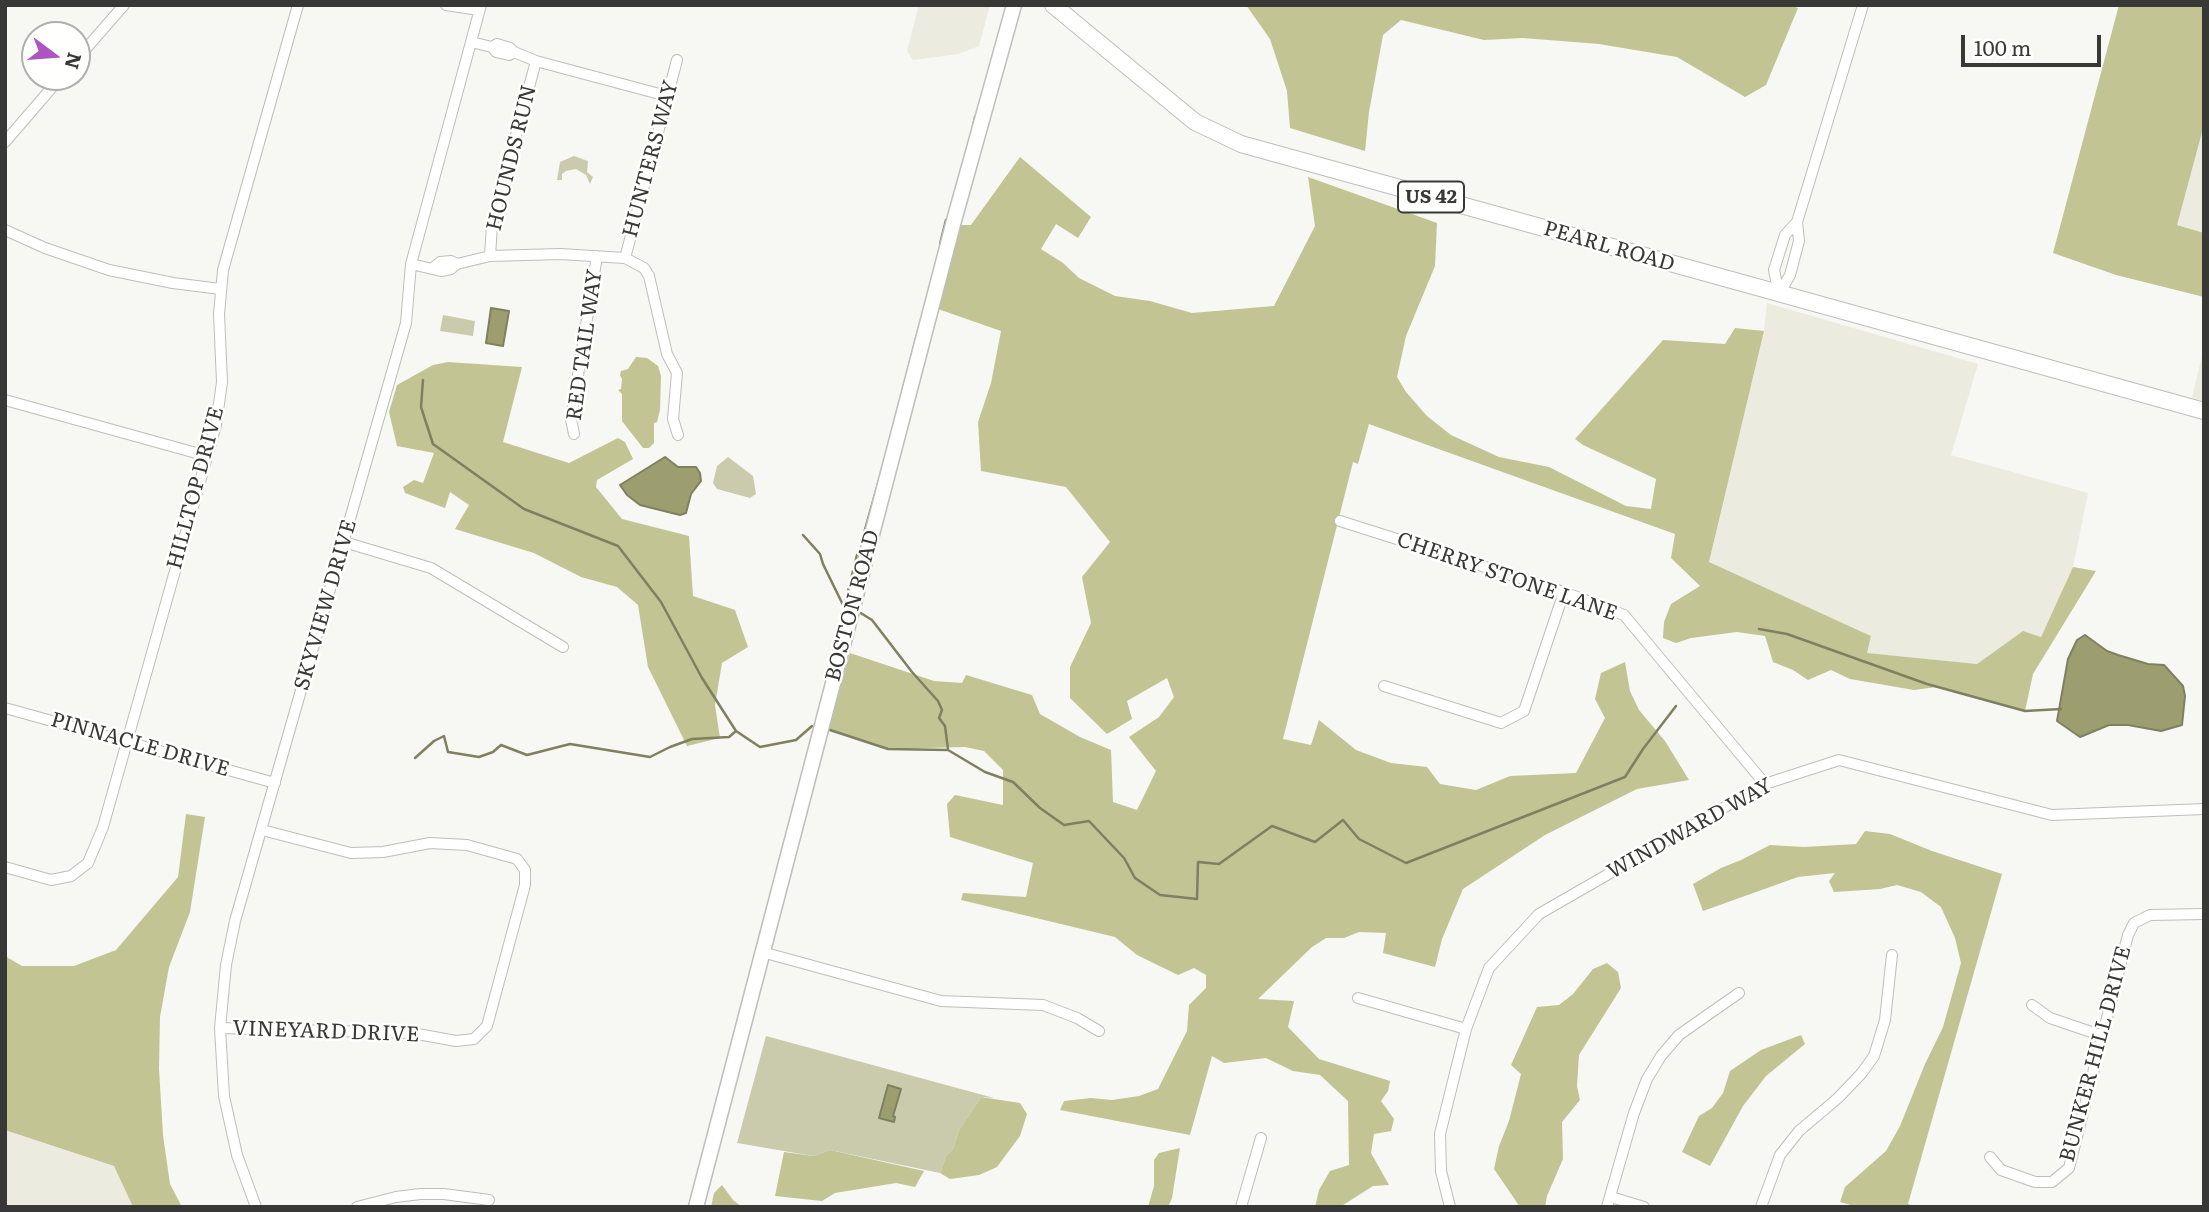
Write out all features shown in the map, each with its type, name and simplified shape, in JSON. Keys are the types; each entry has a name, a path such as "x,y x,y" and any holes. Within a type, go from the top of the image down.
{"main road":[{"name":"PEARL ROAD","path":"1053,5 1195,122 1241,145 2204,411"}],"street":[{"path":"91,43 124,5"},
{"name":"HILLTOP DRIVE","path":"5,867 51,880 71,876 81,870 93,855 216,425 222,382 220,289 231,241 298,5"},
{"path":"446,5 480,8"},
{"name":"BOSTON ROAD","path":"696,1207 955,217 1014,5"},
{"path":"1779,294 1790,275 1799,241 1797,222 1863,5"},
{"name":"SKYVIEW DRIVE","path":"256,1207 237,1155 221,1066 220,1028 226,965 232,933 406,323 411,264 480,8"},
{"path":"471,42 492,47 497,44 536,61 667,96"},
{"name":"HUNTERS WAY","path":"625,258 677,60"},
{"name":"HOUNDS RUN","path":"490,256 492,225 536,61"},
{"path":"5,142 49,91"},
{"path":"1779,294 1774,270 1785,235 1797,222"},
{"path":"5,230 45,248 109,270 164,282 220,289"},
{"path":"411,264 435,267 441,271 490,256 559,254 625,258 643,268 649,276 663,341 677,373 673,419 678,435"},
{"name":"RED TAIL WAY","path":"574,434 571,419 597,256"},
{"path":"5,400 207,456"},
{"name":"CHERRY STONE LANE","path":"1340,521 1564,592 1624,615 1765,784"},
{"path":"344,542 431,568 563,648"},
{"path":"1384,685 1501,723 1524,711 1564,592"},
{"name":"PINNACLE DRIVE","path":"5,708 275,783"},
{"name":"WINDWARD WAY","path":"1450,1207 1441,1171 1440,1134 1466,1030 1489,968 1539,914 1765,784 1839,760 2052,815 2204,809"},
{"name":"VINEYARD DRIVE","path":"220,1028 412,1033 457,1041 474,1039 487,1026 525,885 525,870 522,864 510,856 449,843 412,845 383,852 351,853 262,830"},
{"name":"BUNKER HILL DRIVE","path":"1990,1157 2001,1170 2035,1182 2052,1182 2069,1168 2128,934 2134,923 2150,915 2204,914"},
{"path":"762,952 941,1001 1043,1005 1077,1018 1098,1031"},
{"path":"1761,1207 1780,1155 1799,1131 1838,1098 1861,1074 1874,1056 1885,1020 1892,955"},
{"path":"1644,1207 1609,1202 1634,1113 1647,1079 1661,1056 1679,1035 1740,993"},
{"path":"1358,998 1466,1030"},
{"path":"2032,1005 2050,1018 2103,1036"},
{"path":"1241,1207 1261,1138"},
{"path":"357,1207 396,1196 420,1194 489,1200"}],"shaded area":[{"path":"919,5 990,5 979,46 958,54 913,60 907,51"},
{"path":"1246,5 1789,5 1798,8 1766,85 1745,97 1677,57 1599,44 1523,38 1484,40 1401,20 1383,35 1365,151 1290,128 1287,91 1270,39"},
{"path":"2119,5 2204,5 2204,125 2177,225 2204,233 2204,297 2116,275 2053,253"},
{"path":"2204,125 2204,233 2177,225"},
{"path":"574,156 588,161 587,172 593,177 590,184 586,175 576,169 566,171 562,174 562,180 557,180 560,162"},
{"path":"1020,157 1091,217 1078,238 1056,224 1041,249 1063,263 1079,278 1115,296 1150,301 1192,313 1274,306 1315,226 1308,177 1437,223 1435,266 1406,336 1397,377 1406,392 1427,416 1451,435 1499,457 1549,467 1626,506 1651,509 1656,479 1575,439 1663,340 1725,344 1735,328 1764,331 1709,562 1871,636 1867,653 1977,664 2023,631 2041,637 2073,567 2096,571 2033,674 2025,711 1937,687 1914,690 1850,679 1831,670 1808,680 1773,662 1765,636 1737,632 1691,638 1676,643 1663,638 1664,622 1671,604 1700,586 1671,558 1675,534 1369,424 1358,464 1353,462 1283,739 1311,745 1319,720 1356,750 1391,763 1427,767 1440,784 1476,790 1510,776 1576,773 1605,718 1595,699 1601,673 1625,662 1630,691 1639,710 1665,741 1689,780 1637,789 1545,835 1463,889 1442,939 1435,967 1383,953 1386,933 1359,932 1344,938 1326,938 1312,947 1258,999 1294,1001 1288,1027 1319,1059 1390,1081 1388,1091 1381,1101 1394,1119 1391,1131 1374,1134 1371,1153 1389,1185 1373,1186 1340,1207 1315,1207 1319,1190 1330,1171 1349,1165 1348,1101 1320,1075 1293,1071 1266,1058 1224,1063 1212,1056 1190,1135 1060,1110 1064,1101 1091,1098 1112,1100 1139,1096 1158,1089 1187,1031 1189,1005 1206,988 1206,975 1194,968 1178,975 1137,955 1115,937 961,900 963,893 1026,897 1033,863 950,837 947,804 955,795 1003,805 1003,770 984,751 965,747 888,749 827,729 850,653 934,681 962,683 966,675 1032,695 1040,714 1080,737 1111,750 1113,802 1137,810 1156,771 1129,737 1159,717 1174,697 1167,678 1127,701 1132,719 1107,734 1070,698 1070,667 1091,623 1082,577 1110,542 1066,487 981,471 978,422 991,383 1001,331 938,309 960,225 971,225"},
{"path":"1767,303 1978,364 1951,455 2088,493 2073,567 2041,637 2023,631 1977,664 1866,653 1871,636 1709,562 1764,331"},
{"path":"491,308 509,311 503,346 486,343"},
{"path":"443,315 475,321 473,336 440,331"},
{"path":"2204,347 2204,401 2192,398"},
{"path":"636,357 647,358 658,366 661,376 660,410 657,422 654,423 654,443 649,448 643,448 622,421 622,394 618,390 621,389 620,375"},
{"path":"448,362 522,367 503,442 569,463 618,438 625,442 633,459 597,480 596,487 622,519 689,536 693,596 735,610 748,647 722,663 715,705 720,738 687,746 648,667 638,605 617,587 581,577 534,553 455,529 469,505 450,492 445,508 405,493 403,487 414,480 423,483 434,453 397,446 389,412 397,385 433,365"},
{"path":"665,457 678,467 696,467 700,473 701,481 691,494 686,513 680,515 640,505 627,495 620,485"},
{"path":"728,457 753,476 756,494 750,498 717,489 713,483 717,466"},
{"path":"2085,635 2107,651 2148,664 2164,665 2183,686 2185,696 2182,725 2161,731 2128,725 2109,725 2080,737 2057,721 2068,659 2077,640"},
{"path":"186,814 205,817 190,912 169,967 160,1017 159,1069 163,1135 170,1184 182,1207 133,1207 114,1166 5,1130 5,956 22,966 74,966 116,950 178,877"},
{"path":"1865,831 1890,834 2002,874 1908,1204 1916,1207 1858,1207 1840,1202 1845,1187 1886,1151 1900,1126 1943,1027 1961,963 1955,938 1941,907 1921,892 1897,885 1834,892 1829,881 1835,873 1798,877 1703,911 1693,884 1770,845 1804,847 1856,844"},
{"path":"1607,963 1618,972 1621,988 1579,1055 1577,1086 1580,1100 1562,1122 1563,1159 1545,1207 1520,1207 1494,1169 1521,1074 1511,1065 1537,1007 1559,1005 1573,994 1593,969"},
{"path":"1801,1035 1805,1044 1766,1076 1743,1106 1710,1166 1682,1152 1699,1116 1712,1108 1723,1093 1730,1071 1761,1050"},
{"path":"766,1036 994,1098 981,1097 959,1130 953,1149 946,1156 940,1173 830,1150 813,1156 737,1143"},
{"path":"888,1085 901,1089 893,1116 894,1122 879,1118"},
{"path":"981,1097 1020,1103 1027,1114 1020,1136 997,1167 979,1175 950,1179 940,1173 946,1156 953,1149 959,1130"},
{"path":"5,1130 114,1166 133,1207 5,1207"},
{"path":"1180,1148 1172,1198 1168,1207 1148,1207 1154,1186 1154,1160 1159,1153"},
{"path":"830,1150 924,1171 915,1187 896,1183 835,1193 822,1201 775,1196 784,1152 813,1156"},
{"path":"722,1185 742,1207 711,1207 714,1193"}],"waterway":[{"path":"972,131 975,117"},
{"path":"940,244 946,220"},
{"path":"903,389 918,331"},
{"path":"423,380 421,407 433,444 524,509 618,546 661,602 702,678 736,731 760,747 796,740 812,726"},
{"path":"864,533 879,480"},
{"path":"803,535 820,554 844,607"},
{"path":"844,607 858,551"},
{"path":"859,612 872,620 938,701 942,710 939,718 945,726 948,749"},
{"path":"1759,629 1787,634 1927,684 2025,711 2061,709"},
{"path":"827,729 888,749 948,750 985,772 1013,782 1040,808 1064,825 1089,821 1124,858 1135,878 1160,895 1197,899 1198,862 1219,864 1272,826 1315,842 1343,820 1359,839 1406,863 1625,777 1676,706"},
{"path":"415,758 444,736 448,752 479,757 493,752 501,745 527,755 570,744 650,757 692,739 729,737 736,731"}]}
